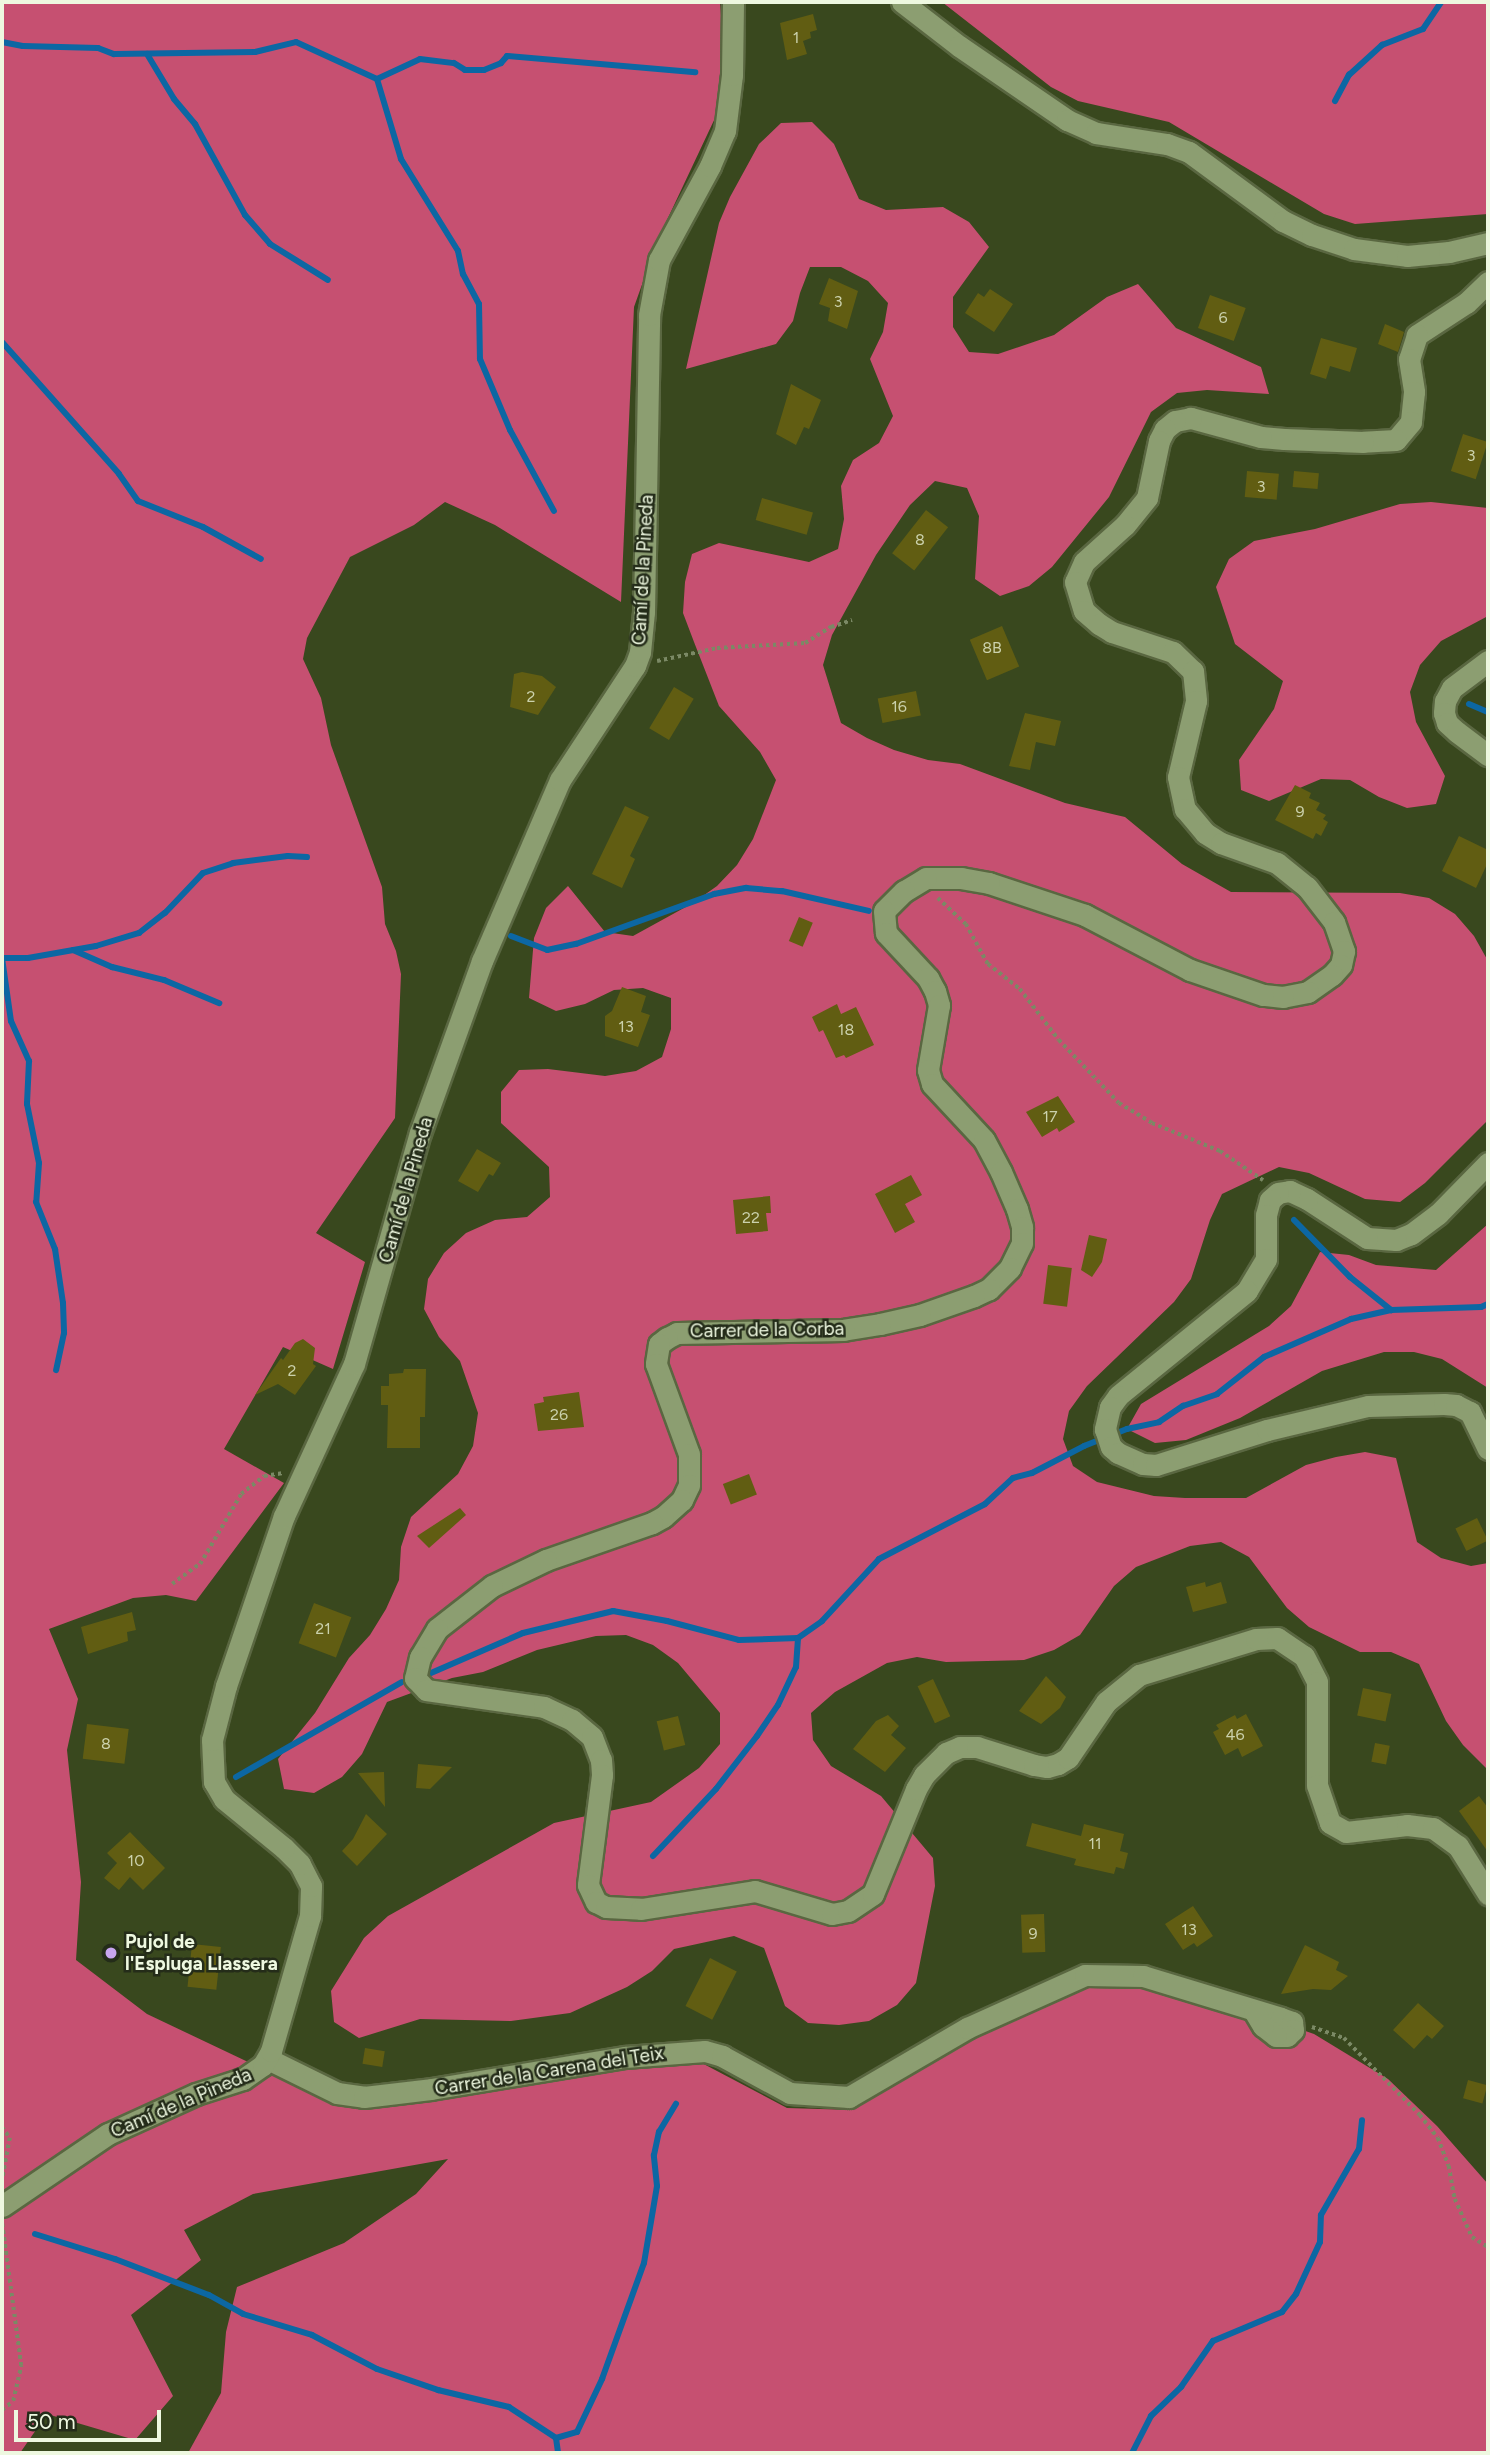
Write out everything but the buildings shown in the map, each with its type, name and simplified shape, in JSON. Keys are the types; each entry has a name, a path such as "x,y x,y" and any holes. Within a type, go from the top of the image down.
{"street":[{"name":"Camí de la Pineda","path":"2,2206 108,2134 195,2094 243,2079 257,2071 268,2059 310,1916 311,1886 300,1864 284,1848 224,1799 214,1782 211,1749 226,1686 284,1516 354,1364 420,1133 502,910 561,780 635,666 644,636 647,352 651,302 659,260 710,166 725,131 732,75 733,2"},
{"path":"902,2 959,46 1067,120 1096,133 1167,144 1189,152 1283,221 1312,235 1354,249 1407,256 1449,252 1488,243"},
{"name":"Carrer de la Corba","path":"1488,282 1466,303 1417,335 1409,359 1414,392 1411,422 1405,433 1396,440 1363,442 1284,439 1261,437 1191,418 1175,421 1164,429 1159,441 1147,498 1132,518 1084,562 1075,582 1084,611 1099,624 1112,632 1173,652 1193,671 1196,701 1178,777 1185,809 1192,821 1221,843 1277,863 1323,905 1334,922 1344,951 1341,965 1308,992 1283,997 1263,995 1190,970 1085,915 989,883 941,877 926,878 891,900 884,911 886,933 928,978 939,1005 929,1063 932,1084 943,1099 984,1140 1002,1172 1017,1209 1022,1227 1022,1243 1010,1268 989,1289 974,1296 920,1315 880,1324 831,1331 677,1333 667,1338 659,1344 656,1364 689,1454 689,1485 682,1500 663,1517 546,1560 492,1586 443,1623 427,1643 417,1668 418,1685 437,1693 544,1707 572,1720 592,1737 598,1746 602,1775 588,1885 590,1894 606,1907 641,1909 755,1891 832,1914 848,1911 873,1894 916,1789 924,1774 946,1754 960,1747 977,1747 1047,1768 1068,1758 1106,1702 1139,1675 1256,1639 1277,1639 1304,1656 1317,1682 1317,1784 1330,1823 1346,1832 1358,1833 1407,1825 1433,1828 1458,1846 1488,1894"},
{"path":"1488,661 1452,688 1445,701 1444,713 1447,723 1488,755"},
{"path":"1488,1163 1438,1214 1411,1234 1396,1240 1367,1238 1307,1199 1290,1191 1278,1193 1270,1200 1266,1215 1266,1259 1247,1291 1118,1396 1110,1407 1105,1429 1111,1447 1118,1453 1143,1464 1156,1465 1267,1430 1368,1406 1444,1404 1456,1405 1470,1412 1488,1449"},
{"name":"Carrer de la Carena del Teix","path":"268,2059 337,2092 364,2097 431,2090 625,2057 705,2051 722,2056 790,2093 849,2098 967,2028 1085,1975 1143,1976 1254,2011 1263,2026 1276,2036 1290,2034 1293,2030 1292,2022"}],"path":[{"path":"635,666 717,648 805,643 831,627 852,620"},
{"path":"916,883 937,896 966,924 988,964 1020,989 1059,1040 1119,1103 1152,1122 1220,1151 1258,1177"},
{"path":"172,1584 200,1564 230,1509 255,1482 275,1472 302,1475"},
{"path":"1292,2022 1344,2038 1420,2115 1441,2147 1449,2166 1455,2199 1472,2237 1488,2246"},
{"path":"2,2127 10,2138 2,2192"},
{"path":"2,2218 20,2366 13,2401 2,2410"}],"shaded area":[{"path":"2,2 720,2 723,42 716,116 659,237 634,307 621,602 495,525 445,502 414,525 350,557 307,638 303,659 321,698 331,745 382,887 385,924 396,951 401,974 395,1118 316,1233 365,1262 333,1369 283,1347 224,1449 284,1483 196,1601 166,1595 133,1598 49,1629 78,1699 67,1750 81,1882 76,1960 147,2014 267,2071 347,2097 698,2061 787,2108 853,2110 948,2049 1084,1980 1179,1987 1314,2034 1388,2079 1437,2126 1488,2184 1488,2453 188,2453 221,2393 226,2332 237,2287 344,2243 416,2194 448,2159 253,2194 184,2230 201,2260 131,2315 173,2396 135,2440 47,2414 20,2453 2,2453"},
{"path":"942,2 1488,2 1488,214 1355,224 1324,214 1169,122 1078,101 1051,87"},
{"path":"812,122 834,144 859,199 886,210 943,207 969,222 989,247 953,297 953,327 969,352 998,354 1054,335 1107,297 1138,284 1176,328 1261,367 1269,394 1207,390 1177,393 1151,412 1109,497 1052,567 1029,586 1000,596 975,579 979,516 967,488 935,481 910,505 876,555 832,635 823,665 841,723 867,738 894,750 928,760 960,764 1065,803 1125,817 1182,864 1231,892 1400,893 1429,898 1455,914 1474,936 1488,961 1488,1120 1425,1183 1400,1202 1365,1199 1309,1173 1279,1167 1222,1194 1210,1220 1191,1279 1174,1302 1087,1386 1069,1411 1063,1439 1073,1466 1097,1482 1154,1496 1185,1498 1246,1498 1306,1465 1336,1457 1365,1452 1396,1458 1417,1542 1441,1558 1471,1566 1488,1563 1488,1770 1463,1745 1446,1721 1419,1664 1391,1652 1360,1652 1309,1627 1287,1608 1249,1557 1221,1542 1190,1546 1136,1567 1114,1586 1080,1635 1054,1650 1024,1660 946,1662 917,1657 887,1663 835,1692 811,1713 813,1740 831,1766 881,1796 933,1858 935,1886 916,1983 897,2005 869,2021 839,2025 808,2023 785,2006 764,1948 734,1936 674,1949 652,1971 627,1987 570,2013 511,2021 420,2019 359,2038 334,2022 331,1991 364,1938 388,1916 554,1823 651,1802 699,1768 720,1744 720,1713 678,1663 653,1645 626,1635 596,1636 537,1650 483,1672 452,1678 387,1702 362,1754 342,1777 314,1793 284,1789 278,1759 315,1713 349,1658 370,1635 386,1609 399,1580 401,1547 411,1517 458,1474 473,1446 478,1413 460,1361 439,1337 424,1309 428,1279 444,1253 466,1233 495,1220 527,1217 550,1197 549,1167 501,1123 501,1092 519,1070 548,1069 605,1076 636,1071 662,1057 671,1029 671,998 643,988 614,990 585,1004 556,1011 529,998 534,938 546,908 568,886 605,932 633,936 693,903 717,886 737,865 753,839 776,780 760,752 719,706 683,613 685,582 692,554 719,543 809,562 838,549 844,519 841,486 853,460 879,443 893,416 870,359 883,332 888,303 868,281 841,267 810,267 793,321 776,344 686,369 719,223 730,197 759,144 781,123"},
{"path":"1431,502 1488,508 1488,616 1441,641 1420,665 1410,692 1416,722 1445,776 1436,804 1407,808 1379,797 1350,780 1321,779 1269,801 1241,790 1239,760 1274,709 1283,681 1235,644 1216,587 1229,559 1254,541 1315,529 1400,504"},
{"path":"1488,1224 1488,1388 1442,1359 1414,1352 1384,1352 1322,1371 1240,1418 1186,1440 1155,1443 1127,1429 1141,1404 1269,1326 1291,1306 1320,1252 1349,1255 1376,1265 1436,1270"}],"waterway":[{"path":"1335,101 1349,75 1382,45 1423,29 1441,2"},
{"path":"2,42 23,46 98,48 114,54 255,52 296,42 377,79 420,59 454,63 465,70 484,70 501,63 507,56 695,72"},
{"path":"147,54 174,99 195,124 245,215 270,244 328,280"},
{"path":"377,79 401,159 458,251 463,274 479,304 480,359 510,430 554,511"},
{"path":"2,342 119,474 138,501 203,527 261,559"},
{"path":"1469,704 1488,712"},
{"path":"2,958 28,958 96,946 139,933 165,913 203,873 233,863 288,856 307,857"},
{"path":"511,936 547,950 576,944 714,894 746,888 782,891 869,911"},
{"path":"73,950 112,967 164,980 219,1003"},
{"path":"2,958 11,1021 29,1061 27,1104 39,1163 36,1202 55,1249 63,1303 64,1333 56,1370"},
{"path":"1294,1220 1350,1277 1391,1310"},
{"path":"431,1673 523,1633 613,1611 667,1621 739,1640 798,1638 822,1621 879,1559 985,1504 1013,1478 1032,1473 1084,1446 1127,1429 1159,1422 1183,1406 1217,1394 1264,1357 1351,1319 1391,1310 1481,1307 1488,1304"},
{"path":"653,1856 716,1789 778,1705 796,1667 798,1638"},
{"path":"236,1777 402,1682"},
{"path":"556,2438 577,2432 602,2379 644,2263 657,2186 654,2155 659,2132 676,2104"},
{"path":"1132,2453 1151,2416 1181,2387 1213,2341 1282,2312 1296,2294 1320,2242 1321,2215 1359,2149 1362,2120"},
{"path":"35,2234 115,2259 209,2295 243,2314 312,2335 377,2369 438,2390 509,2407 556,2438 558,2453"}],"place":[{"name":"Pujol de l'Espluga Llassera","path":"111,1953"}]}
